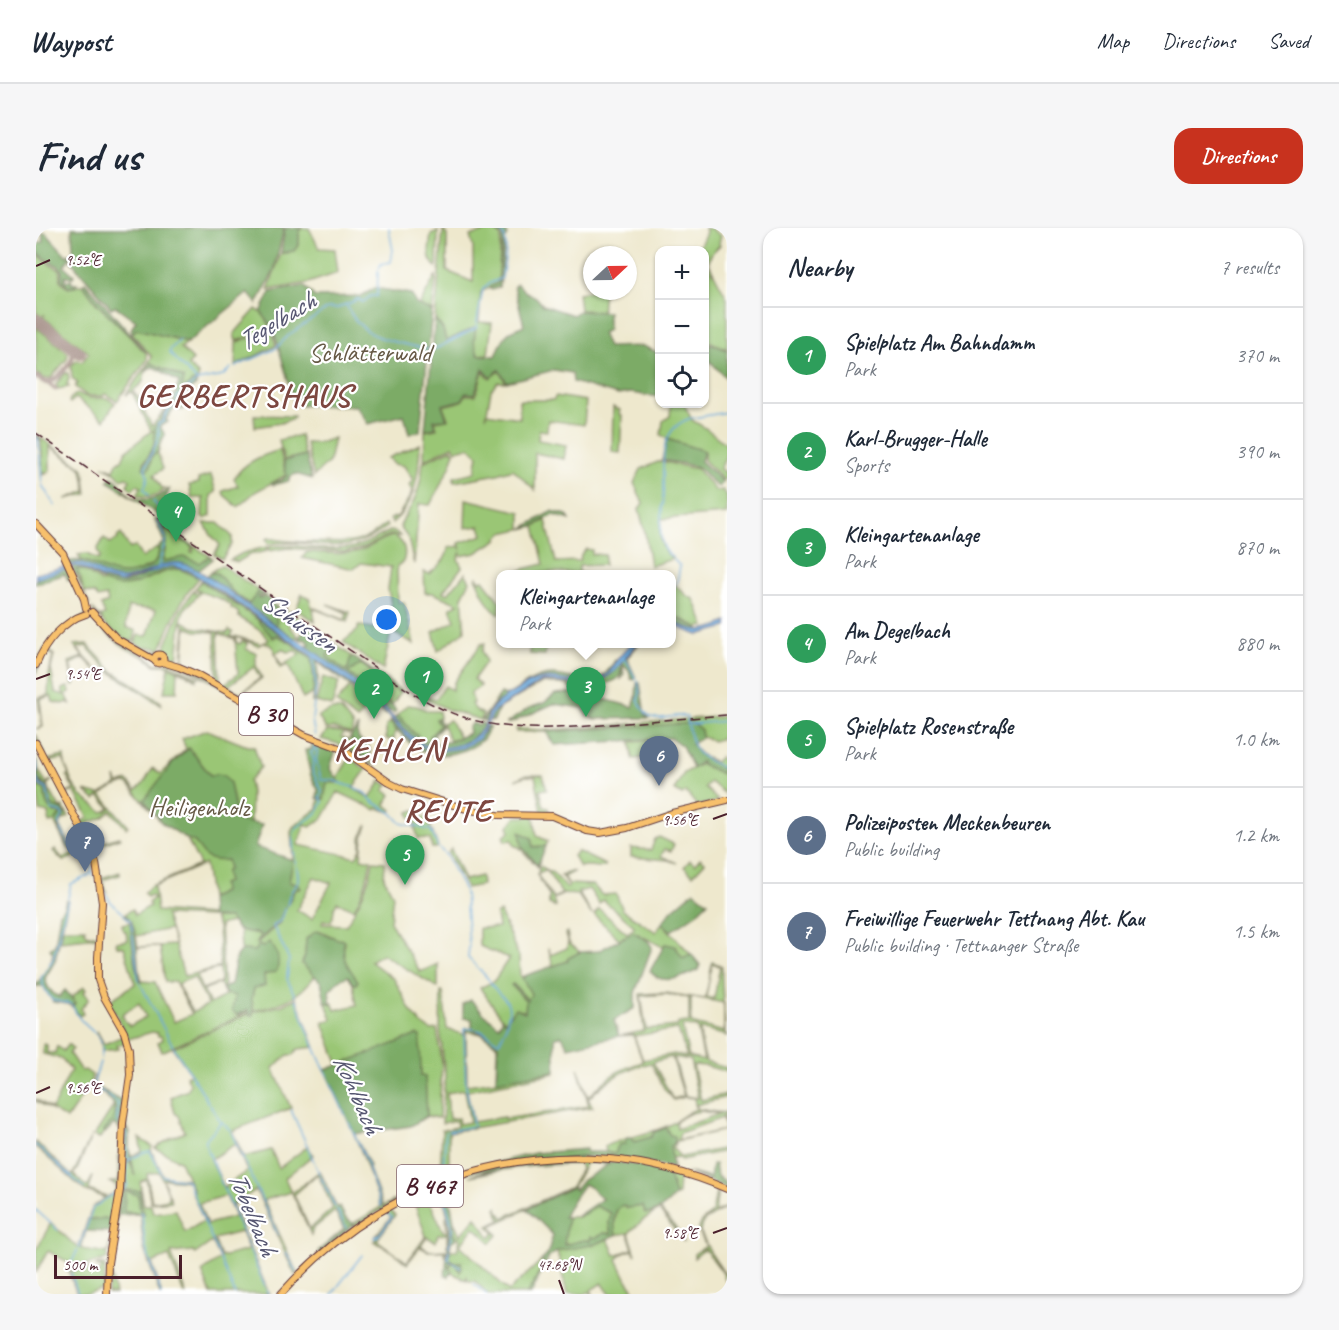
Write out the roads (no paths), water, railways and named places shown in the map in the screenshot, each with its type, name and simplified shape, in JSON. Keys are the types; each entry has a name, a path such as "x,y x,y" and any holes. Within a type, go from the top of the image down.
{"main road":[{"path":"36,524 60,549 68,562 88,612 55,635 42,652 36,665"},
{"name":"B 30","path":"88,612 117,639 155,658 157,663 164,661 200,676 304,735 342,749 402,789 454,806 497,815 552,816 583,830 596,833 627,828 673,813 727,800"},
{"path":"36,743 85,836 96,863 102,903 98,980 104,997 126,1036 130,1055 130,1074 123,1123 120,1190 107,1272 107,1294"},
{"name":"B 467","path":"281,1294 312,1262 353,1228 395,1202 430,1186 472,1172 524,1161 570,1157 612,1159 674,1171 727,1189"}],"water":[{"path":"78,563 106,575 124,579 138,576 166,564 180,563 189,566 213,580 363,687 421,743 437,748 459,745 472,739 482,729 495,705 509,694 532,682 542,679 579,682 597,680 610,671 627,648 634,648 615,671 596,685 577,686 542,681 495,710 479,739 462,748 432,752 409,739 386,713 351,684 188,570 171,566 120,583 75,566 36,579 36,574"},
{"path":"727,622 727,627 698,635 676,627 676,624 699,630"}],"waterway":[{"path":"389,228 390,233"},
{"name":"Tegelbach","path":"430,349 437,348 476,328 483,289 488,284 502,278 506,244 498,228"},
{"path":"379,269 381,264 391,262 393,250 390,235"},
{"path":"348,304 358,299 363,302 371,296 377,296 378,271"},
{"name":"Tegelbach","path":"235,367 275,349 290,334 328,308 338,308 346,304 361,326 370,332 391,341 427,349"},
{"path":"180,340 170,350 170,353 197,381 223,376 231,368"},
{"name":"Tegelbach","path":"149,495 144,489 148,477 145,468 159,437 158,424 164,421 170,408 177,406 177,397 197,381"},
{"path":"693,418 727,412"},
{"path":"663,499 663,464 666,441 679,424 691,418"},
{"path":"38,437 42,485 55,506"},
{"name":"Tegelbach","path":"153,501 160,509"},
{"path":"663,501 661,539 667,553 673,558"},
{"name":"Tegelbach","path":"157,521 166,538 158,568"},
{"path":"674,560 680,566 677,583"},
{"name":"Kohlbach","path":"313,657 316,686 312,720 315,736"},
{"path":"623,658 636,679"},
{"path":"638,681 640,693 638,699 648,715 653,718 687,716"},
{"path":"687,718 691,739 697,752 727,770"},
{"path":"689,724 727,721"},
{"name":"Kohlbach","path":"287,906 290,894 298,880 293,847 296,828 317,813 323,802 320,797 322,791 312,770 314,760 311,753 315,743"},
{"path":"315,747 321,780 332,780 355,788 392,813 401,823 431,830 438,847"},
{"name":"Tobelbach","path":"36,762 38,767 36,774"},
{"name":"Tobelbach","path":"36,777 40,785 47,789 51,810 62,813 59,824 69,845 89,862"},
{"path":"440,849 446,855 464,890"},
{"name":"Tobelbach","path":"91,866 93,876"},
{"path":"68,898 71,884 88,876 92,871"},
{"name":"Tobelbach","path":"103,889 110,901 123,913"},
{"path":"465,892 469,944"},
{"path":"68,900 53,959 41,978 52,1000 71,1004 80,1019 98,1036 102,1044 101,1058"},
{"name":"Kohlbach","path":"285,908 280,921 273,926 289,959 287,979 295,996"},
{"name":"Tobelbach","path":"124,915 131,921"},
{"name":"Tobelbach","path":"131,923 139,982"},
{"path":"469,946 468,958 472,962"},
{"path":"473,963 481,971"},
{"path":"482,972 489,980"},
{"path":"490,982 499,994"},
{"name":"Tobelbach","path":"140,983 173,1046"},
{"path":"500,995 509,1006 505,1029"},
{"name":"Kohlbach","path":"296,999 315,1049 368,1164 381,1206"},
{"path":"466,1086 464,1029 478,1030 498,1042 504,1032"},
{"name":"Tobelbach","path":"174,1048 205,1096"},
{"path":"100,1062 93,1085 118,1103 117,1124"},
{"path":"466,1087 473,1124"},
{"name":"Tobelbach","path":"205,1097 221,1122 205,1140 205,1144"},
{"path":"291,1110 310,1152"},
{"path":"222,1122 230,1130"},
{"path":"449,1131 474,1126"},
{"path":"124,1189 127,1186 126,1132"},
{"path":"231,1132 278,1235"},
{"path":"442,1177 446,1132"},
{"path":"36,1145 84,1188"},
{"name":"Tobelbach","path":"206,1146 268,1294"},
{"path":"143,1153 150,1151 163,1176 187,1180 235,1294"},
{"path":"310,1153 320,1175"},
{"path":"128,1160 141,1154"},
{"path":"321,1177 324,1184"},
{"path":"443,1185 452,1228 449,1247"},
{"path":"325,1186 329,1194"},
{"path":"79,1248 93,1208 115,1193"},
{"path":"330,1196 335,1207"},
{"path":"36,1210 58,1230"},
{"path":"337,1210 346,1228"},
{"path":"140,1212 145,1246 161,1294"},
{"name":"Kohlbach","path":"374,1238 379,1235 392,1217 387,1213"},
{"path":"449,1250 448,1259 461,1268"},
{"path":"69,1268 77,1251"},
{"path":"286,1252 296,1272"},
{"path":"332,1294 362,1255"},
{"path":"71,1273 78,1294"},
{"path":"474,1284 486,1294"}],"railway":[{"path":"36,433 403,687 429,703 455,714 479,722 530,728 727,715"}],"place":[{"name":"Am Degelbach","path":"176,542"},
{"name":"Spielplatz Am Bahndamm","path":"424,707"},
{"name":"Kleingartenanlage","path":"586,717"},
{"name":"Karl-Brugger-Halle","path":"374,719"},
{"name":"Polizeiposten Meckenbeuren","path":"659,786"},
{"name":"Freiwillige Feuerwehr Tettnang Abt. Kau","path":"85,872"},
{"name":"Spielplatz Rosenstraße","path":"405,885"}],"district":[{"name":"GERBERTSHAUS","path":"244,395"},
{"name":"KEHLEN","path":"389,749"},
{"name":"REUTE","path":"448,810"}],"park label":[{"name":"Schlätterwald","path":"370,352"},
{"name":"Heiligenholz","path":"199,807"}],"water label":[{"name":"Schussen","path":"300,622"}]}
